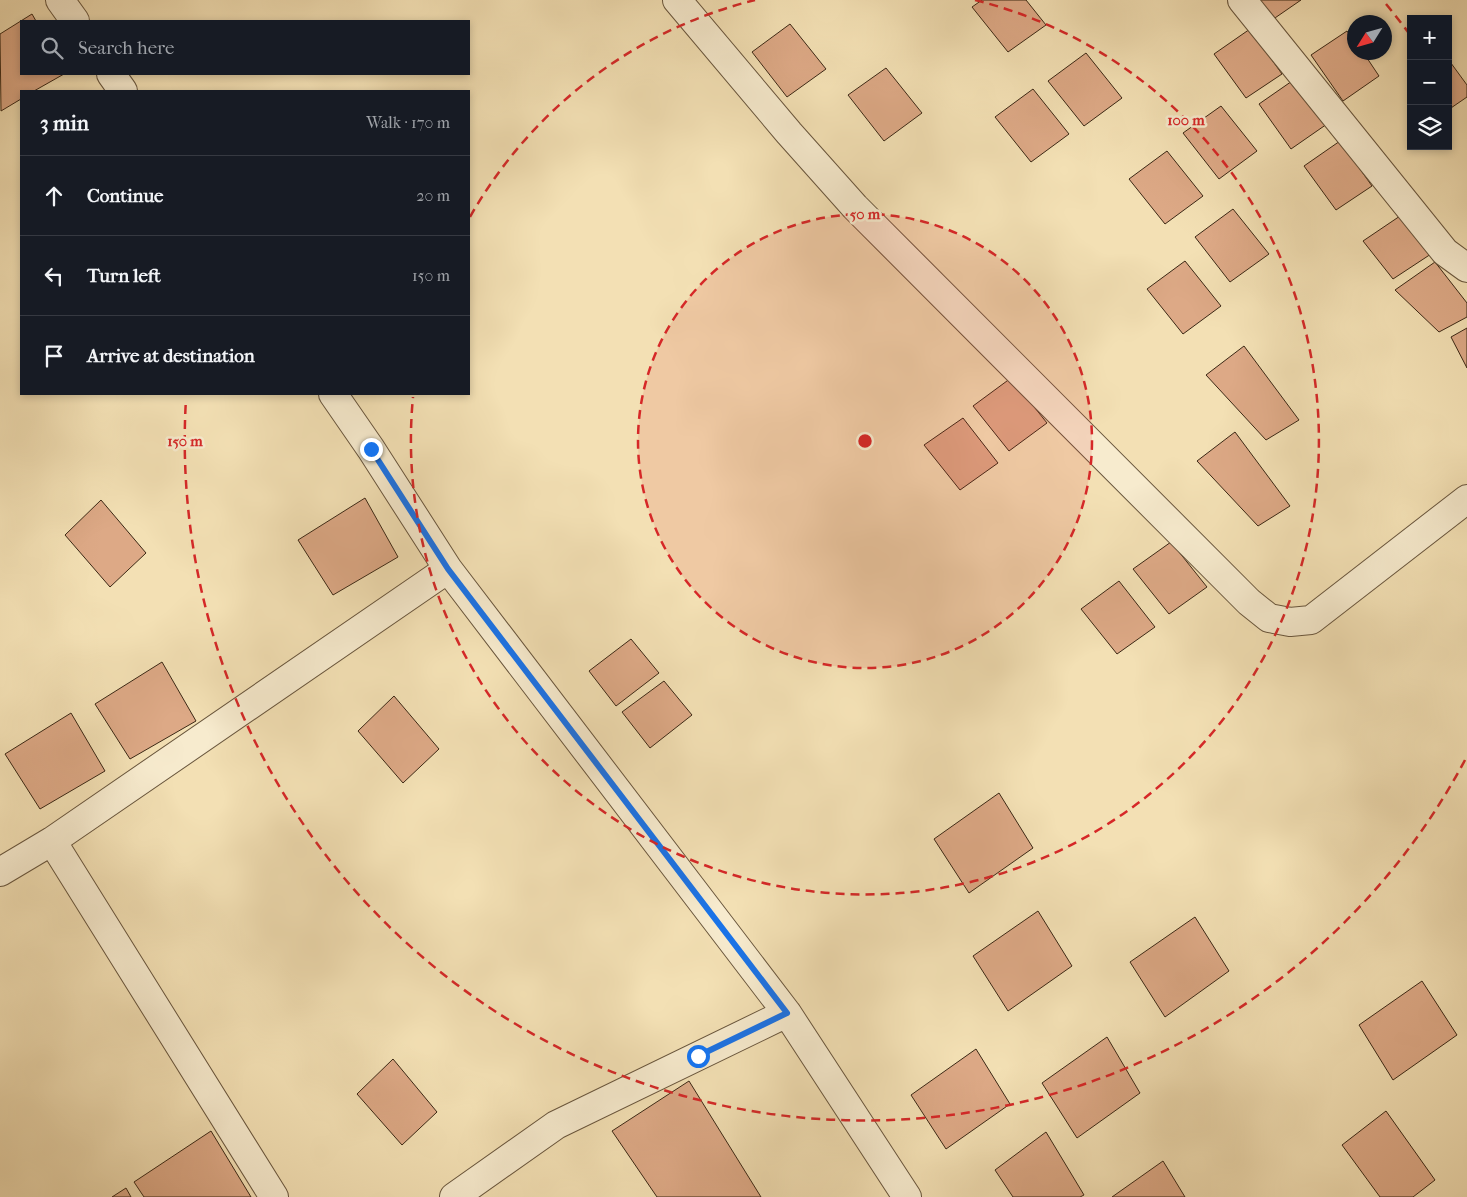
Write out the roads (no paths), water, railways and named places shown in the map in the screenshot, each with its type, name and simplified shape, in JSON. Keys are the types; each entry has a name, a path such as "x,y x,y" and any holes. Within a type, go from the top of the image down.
{"street":[{"path":"60,0 74,20"},
{"path":"677,0 789,133 855,207 1249,602 1269,618 1290,622 1311,620 1467,499"},
{"path":"1242,0 1445,252 1467,268"},
{"path":"112,75 122,90"},
{"path":"334,395 371,449 448,569 787,1013 907,1197"},
{"path":"0,872 52,841 448,569"},
{"path":"52,841 274,1197"},
{"path":"454,1197 556,1125 787,1013"}]}
